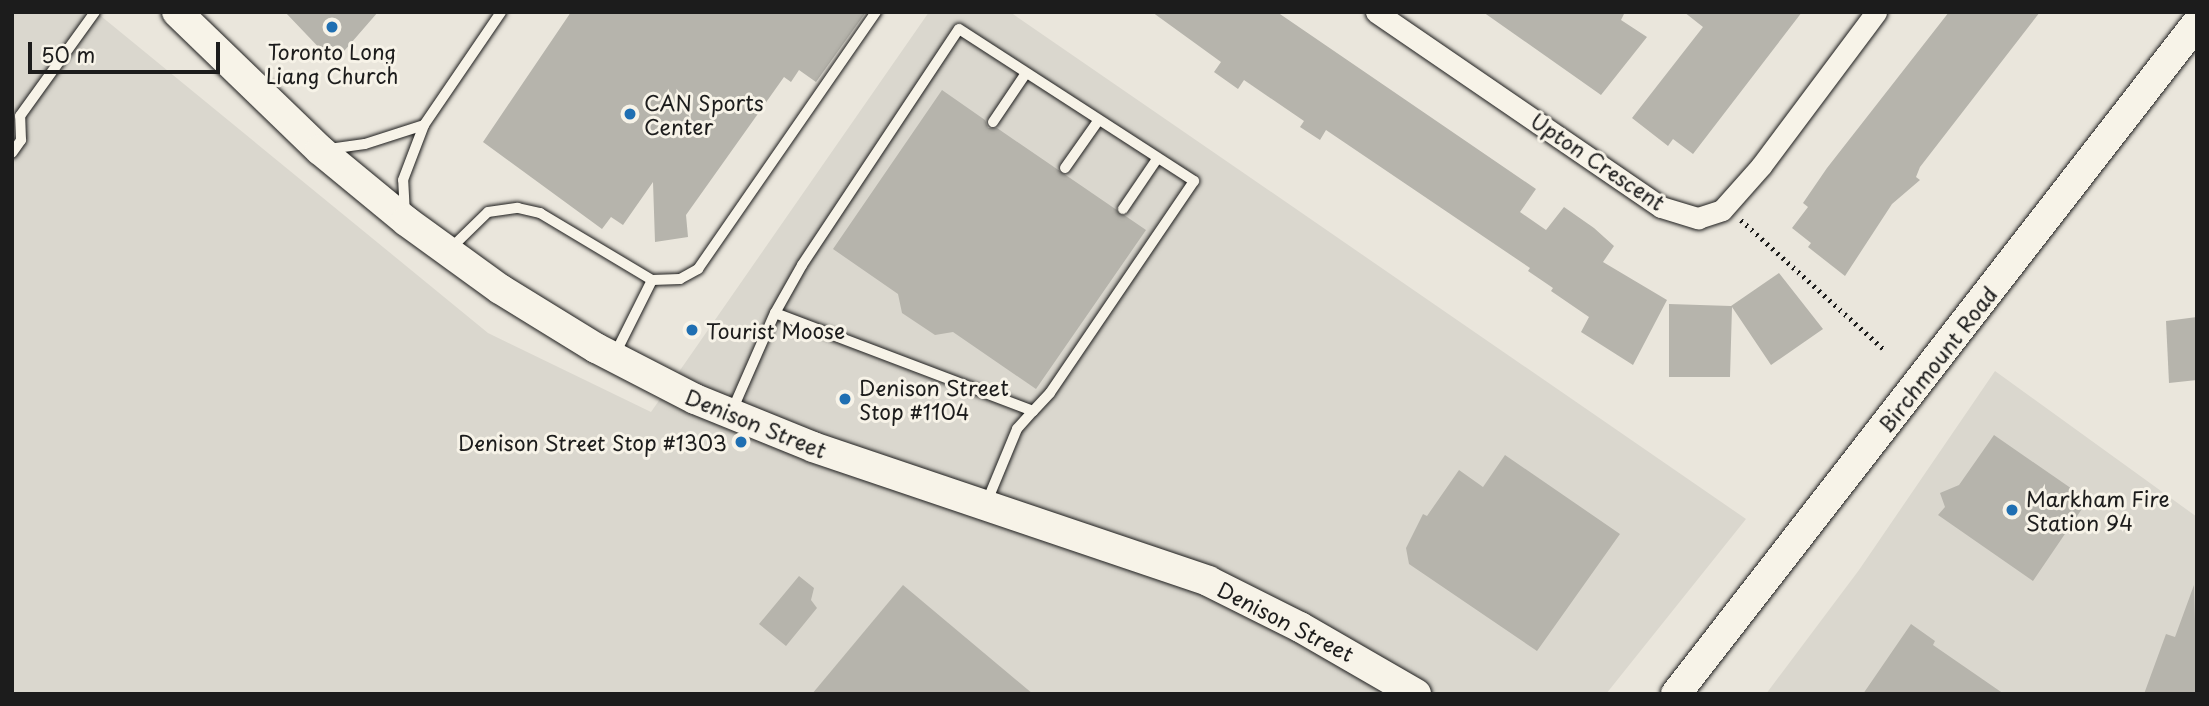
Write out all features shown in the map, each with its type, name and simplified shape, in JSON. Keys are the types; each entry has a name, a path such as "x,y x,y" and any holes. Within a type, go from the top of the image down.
{"main road":[{"name":"Denison Street","path":"177,12 320,150 406,221 447,251 614,358 731,414 985,507 1208,580 1300,627 1416,694"},
{"name":"Birchmount Road","path":"1676,694 2197,23"}],"street":[{"name":"Upton Crescent","path":"1377,12 1661,207 1699,218 1725,205 1761,166 1875,12"}],"lane":[{"path":"12,153 21,140 20,116 95,12"},
{"path":"406,221 403,180 424,125 501,12"},
{"path":"447,251 488,212 518,208 540,212 652,280 680,279 698,269 876,12"},
{"path":"731,414 775,313 802,265 959,29 1194,181 1051,393 1017,429 985,507"},
{"path":"993,122 1026,73"},
{"path":"1065,168 1098,121"},
{"path":"320,150 365,144 424,125"},
{"path":"1124,209 1157,159"},
{"path":"614,358 652,280"},
{"path":"775,313 1033,411"}],"path":[{"path":"1725,205 1884,349"}],"shaded area":[{"path":"12,12 96,12 488,333 651,412 929,12 1010,12 1746,519 1606,694 12,694"},
{"path":"1995,371 2197,517 2197,694 1766,694 1859,570"}],"building":[{"name":"Toronto Long Liang Church","path":"285,12 378,12 338,58 330,51 326,55"},
{"name":"CAN Sports Center","path":"571,12 866,12 816,82 799,70 791,82 784,77 686,215 688,237 655,242 653,182 623,225 611,217 602,229 483,142"},
{"path":"1152,12 1277,12 1536,189 1520,212 1546,230 1564,207 1594,228 1614,246 1603,262 1667,300 1633,365 1581,332 1589,317 1551,291 1553,288 1528,271 1530,268 1326,130 1320,140 1300,127 1304,121 1244,80 1238,89 1214,72 1221,62"},
{"path":"1483,12 1625,12 1621,20 1647,37 1601,95"},
{"path":"1684,12 1802,12 1693,154 1673,139 1668,146 1632,118 1703,27"},
{"path":"1949,12 2040,12 1920,167 1916,177 1920,180 1892,204 1845,276 1808,247 1811,243 1792,228 1808,207 1803,203 1827,168"},
{"path":"942,90 985,120 988,128 997,128 1146,230 1036,389 953,332 935,335 902,313 898,294 833,249"},
{"path":"1779,273 1823,329 1771,365 1732,307 1730,377 1669,377 1669,304 1731,306"},
{"path":"2197,317 2197,380 2169,383 2166,321"},
{"name":"Markham Fire Station 94","path":"1994,435 2088,500 2033,581 1938,515 1945,507 1940,493 1959,485"},
{"path":"1505,455 1620,534 1537,651 1409,564 1406,548 1423,514 1427,516 1459,470 1483,487"},
{"path":"799,576 814,588 811,600 817,608 786,646 759,624"},
{"path":"903,585 1033,694 812,694"},
{"path":"2194,585 2197,694 2144,694 2166,634 2175,637"},
{"path":"1911,624 1935,641 1933,645 2004,694 1863,694"}],"place":[{"name":"Toronto Long Liang Church","path":"332,27"},
{"name":"CAN Sports Center","path":"630,114"},
{"name":"Tourist Moose","path":"692,330"},
{"name":"Denison Street Stop #1104","path":"845,399"},
{"name":"Denison Street Stop #1303","path":"741,442"},
{"name":"Markham Fire Station 94","path":"2012,510"}]}
